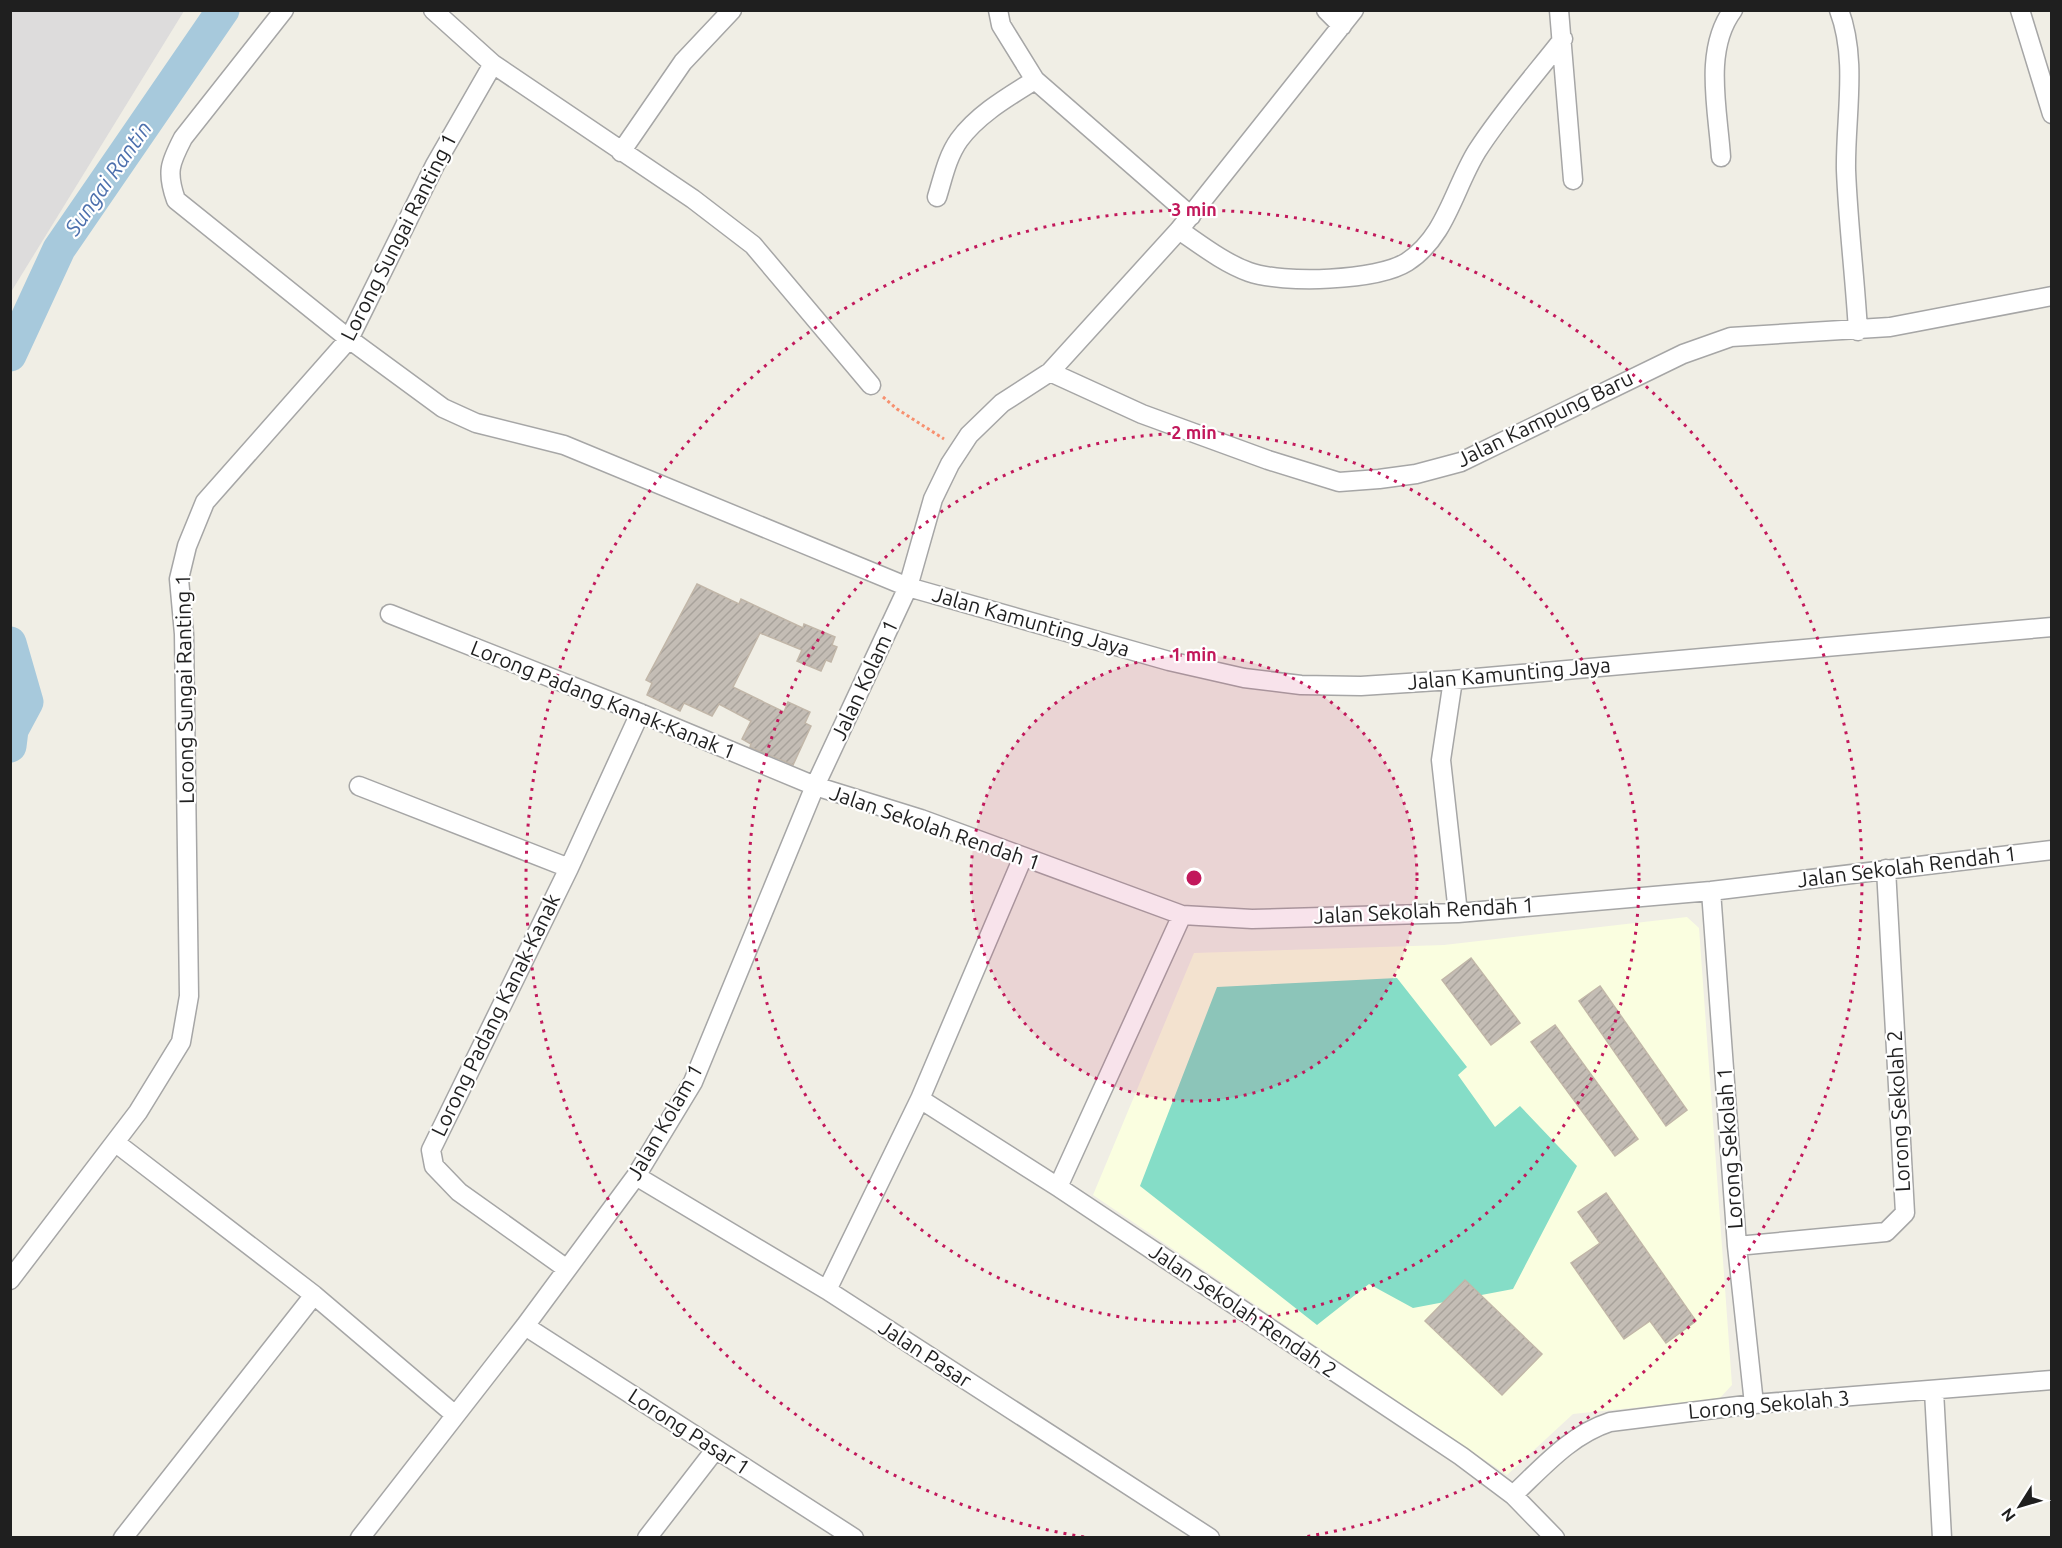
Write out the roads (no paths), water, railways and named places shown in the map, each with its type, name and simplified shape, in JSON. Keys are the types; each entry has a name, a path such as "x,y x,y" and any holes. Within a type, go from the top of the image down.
{"street":[{"name":"Jalan Kamunting Jaya","path":"284,10 183,138 171,162 169,181 176,200 349,339 443,408 476,423 564,445 908,587 1169,661 1244,678 1301,685 1361,686 1453,680 2052,627"},
{"path":"433,10 493,64 693,199 753,245 871,386"},
{"path":"621,152 683,62 732,10"},
{"path":"998,10 1000,25 1035,80 1191,216"},
{"path":"1326,10 1342,26"},
{"name":"Jalan Kolam 1","path":"360,1538 454,1414 525,1326 636,1176 693,1082 815,786 908,587 933,500 969,435 1002,403 1050,372 1179,230 1354,10"},
{"path":"1559,10 1573,180"},
{"path":"1721,157 1715,63 1720,33 1733,10"},
{"path":"1839,10 1844,24 1849,75 1846,172 1858,331"},
{"path":"2020,10 2044,60 2052,114"},
{"path":"1179,230 1235,266 1252,273 1276,277 1350,276 1384,271 1407,262 1428,242 1446,216 1476,153 1563,39"},
{"name":"Lorong Sungai Ranting 1","path":"10,1280 116,1143 181,1042 189,996 184,634 179,579 187,546 205,502 349,339 435,165 493,64"},
{"path":"938,197 948,161 959,140 988,110 1035,80"},
{"name":"Jalan Kampung Baru","path":"1050,372 1142,414 1268,460 1339,482 1416,474 1461,462 1683,354 1731,337 1858,331 1958,315 2052,296"},
{"name":"Lorong Padang Kanak-Kanak 1","path":"390,614 640,713 815,786"},
{"path":"1453,680 1441,760 1458,913"},
{"name":"Lorong Padang Kanak-Kanak","path":"567,1269 459,1192 434,1166 431,1150 569,868 640,713"},
{"path":"359,786 569,868"},
{"name":"Jalan Sekolah Rendah 1","path":"815,786 921,819 1182,915 1252,919 1458,913 1711,891 2052,850"},
{"path":"827,1290 920,1099 1023,857"},
{"name":"Lorong Sekolah 2","path":"1737,1246 1886,1232 1905,1213 1886,869"},
{"name":"Lorong Sekolah 1","path":"1711,891 1737,1246 1754,1404"},
{"path":"1058,1187 1182,915"},
{"name":"Jalan Sekolah Rendah 2","path":"920,1099 1058,1187 1461,1456 1513,1495 1555,1538"},
{"path":"116,1143 314,1295 454,1414"},
{"name":"Jalan Pasar","path":"636,1176 827,1290 1210,1538"},
{"path":"123,1538 314,1295"},
{"name":"Lorong Pasar 1","path":"525,1326 854,1538"},
{"name":"Lorong Sekolah 3","path":"1513,1495 1573,1439 1592,1428 1610,1422 1754,1404 2052,1380"},
{"path":"1934,1391 1942,1538"},
{"path":"646,1538 715,1450"}],"waterway":[{"name":"Sungai Rantin","path":"10,355 59,249 223,10"},
{"name":"Sungai Rantin","path":"10,643 27,702 12,730 10,746"}]}
